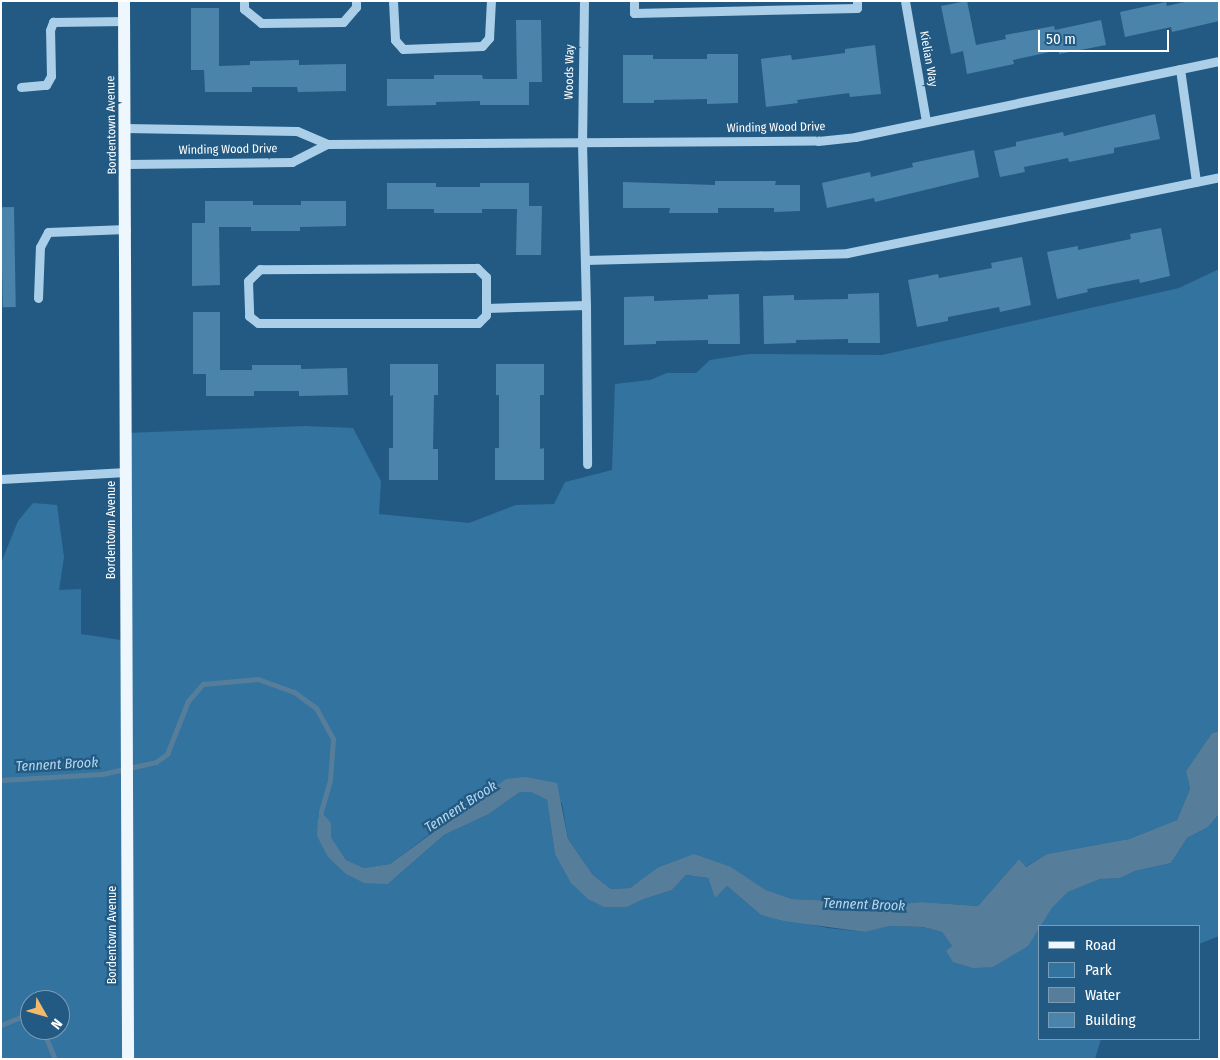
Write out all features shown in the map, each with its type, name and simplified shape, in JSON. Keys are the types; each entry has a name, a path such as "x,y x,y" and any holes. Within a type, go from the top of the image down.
{"main road":[{"name":"Bordentown Avenue","path":"124,1 128,1059"}],"street":[{"path":"244,1 244,9 261,23 343,22 356,7 356,1"},
{"path":"393,1 394,40 403,49 482,46 489,38 491,1"},
{"name":"Woods Way","path":"584,1 582,143 586,306 586,464"},
{"path":"634,1 634,13 857,8 857,1"},
{"name":"Kielian Way","path":"905,1 926,121"},
{"path":"21,87 46,85 51,76 50,30 53,22 125,20"},
{"name":"Winding Wood Drive","path":"125,128 296,131 327,144 818,141 855,137 1219,60"},
{"path":"1180,69 1196,182"},
{"name":"Winding Wood Drive","path":"126,164 292,162 327,144"},
{"path":"585,260 847,253 1219,177"},
{"path":"38,298 40,247 48,232 126,229"},
{"path":"477,268 486,277 486,308 486,315 478,323 258,324 248,316 248,281 260,269 477,268"},
{"path":"486,308 586,306"},
{"path":"1,479 126,472"}],"green space":[{"path":"1219,269 1219,731 1212,733 1186,771 1190,789 1177,820 1129,839 1047,854 1025,867 1019,859 978,906 921,902 902,904 792,899 766,890 731,867 657,868 630,888 611,889 593,875 568,839 562,803 526,777 467,806 390,864 364,868 346,860 331,837 328,857 388,884 444,835 489,814 520,792 531,792 547,800 555,854 627,907 672,890 686,875 708,878 715,897 727,886 761,915 828,928 865,932 890,926 922,927 942,932 952,946 993,967 1027,946 1038,930 1038,1040 1101,1040 1095,1059 1,1059 1,563 18,521 33,503 57,505 64,557 59,590 81,589 81,634 127,641 126,433 305,426 353,428 381,481 379,514 469,523 516,505 554,504 565,482 612,470 615,384 650,380 667,373 696,373 710,360 749,354 882,355 1179,288"},
{"path":"1219,814 1219,936 1200,944 1200,925 1041,925 1052,908 1068,892 1100,879 1120,878 1135,871 1171,863 1187,838 1208,827"}],"water":[{"path":"1219,731 1219,814 1208,827 1187,838 1171,863 1135,871 1120,878 1100,879 1068,892 1052,908 1041,925 1038,925 1038,930 1028,946 993,967 973,968 953,962 946,951 952,946 942,932 923,927 890,926 865,932 784,921 761,915 727,886 715,898 708,878 686,875 672,890 627,907 604,907 588,899 571,883 555,854 547,800 531,792 520,792 489,814 444,835 388,884 364,883 346,874 328,857 317,836 318,819 325,816 331,823 331,837 346,860 364,868 390,864 506,779 526,777 557,783 568,839 593,875 611,889 630,888 657,868 694,854 731,867 766,890 792,899 902,904 921,902 978,906 1019,859 1026,867 1047,854 1129,839 1177,820 1190,789 1186,771 1212,733"}],"building":[{"path":"967,1 976,45 1006,39 1005,35 1054,26 1055,30 1101,20 1106,45 1059,54 1059,50 1013,60 1014,64 967,74 963,51 951,54 941,6"},
{"path":"1189,1 1219,1 1219,21 1172,32 1171,27 1125,37 1120,12 1166,2 1167,6"},
{"path":"191,8 219,8 219,66 250,65 250,61 299,60 299,65 346,64 346,91 298,92 297,87 252,87 252,92 205,92 204,70 191,70"},
{"path":"516,20 541,20 542,82 529,82 529,105 480,105 480,101 436,102 436,105 387,106 387,79 434,79 434,75 482,75 483,79 517,79"},
{"path":"875,45 881,94 850,97 849,93 797,100 798,103 766,107 761,59 791,55 792,60 845,53 845,49"},
{"path":"707,54 738,54 738,103 707,104 707,99 654,100 654,103 623,103 623,55 653,55 653,59 707,59"},
{"path":"1155,114 1160,139 1114,148 1114,153 1069,162 1068,158 1024,167 1025,172 1000,177 994,151 1016,146 1016,142 1063,132 1064,136"},
{"path":"974,150 979,177 875,202 874,198 827,208 822,183 870,172 871,177 913,167 912,163"},
{"path":"715,181 776,181 775,185 800,185 800,211 774,212 774,208 718,208 718,213 669,213 670,208 623,208 623,182 715,185"},
{"path":"387,183 436,183 436,187 480,187 480,183 529,183 529,206 542,206 541,255 516,255 517,209 482,209 482,213 434,213 434,209 387,209"},
{"path":"205,201 253,201 253,205 301,205 301,201 346,201 346,226 300,227 300,231 251,231 251,227 219,227 220,285 192,286 192,223 205,223"},
{"path":"1,207 14,207 16,307 3,307"},
{"path":"1161,228 1170,276 1140,283 1139,279 1087,289 1088,292 1057,299 1047,252 1078,246 1078,250 1131,239 1130,234"},
{"path":"1022,257 1031,305 1000,312 999,307 948,317 948,321 917,327 908,280 938,274 939,278 992,268 991,263"},
{"path":"879,293 880,343 848,343 848,339 796,340 796,343 764,344 763,296 794,295 794,300 848,299 848,294"},
{"path":"739,294 740,344 708,344 708,340 656,341 656,344 624,345 624,297 654,296 654,301 708,299 708,295"},
{"path":"193,312 220,312 220,370 252,370 252,365 301,365 301,369 347,368 348,395 299,396 299,391 254,391 254,396 206,396 206,374 193,374"},
{"path":"390,364 438,364 438,395 434,395 433,449 438,449 438,480 389,480 389,448 393,448 393,395 390,396"},
{"path":"496,364 544,364 544,395 540,395 540,449 544,448 544,480 495,480 495,448 499,448 499,395 496,395"}],"waterway":[{"name":"Tennent Brook","path":"1,780 102,774 156,762 167,754 188,701 203,684 258,679 294,692 316,708 333,739 330,780 321,811 321,824"},
{"path":"1,1025 20,1017"},
{"path":"47,1040 55,1059"}]}
